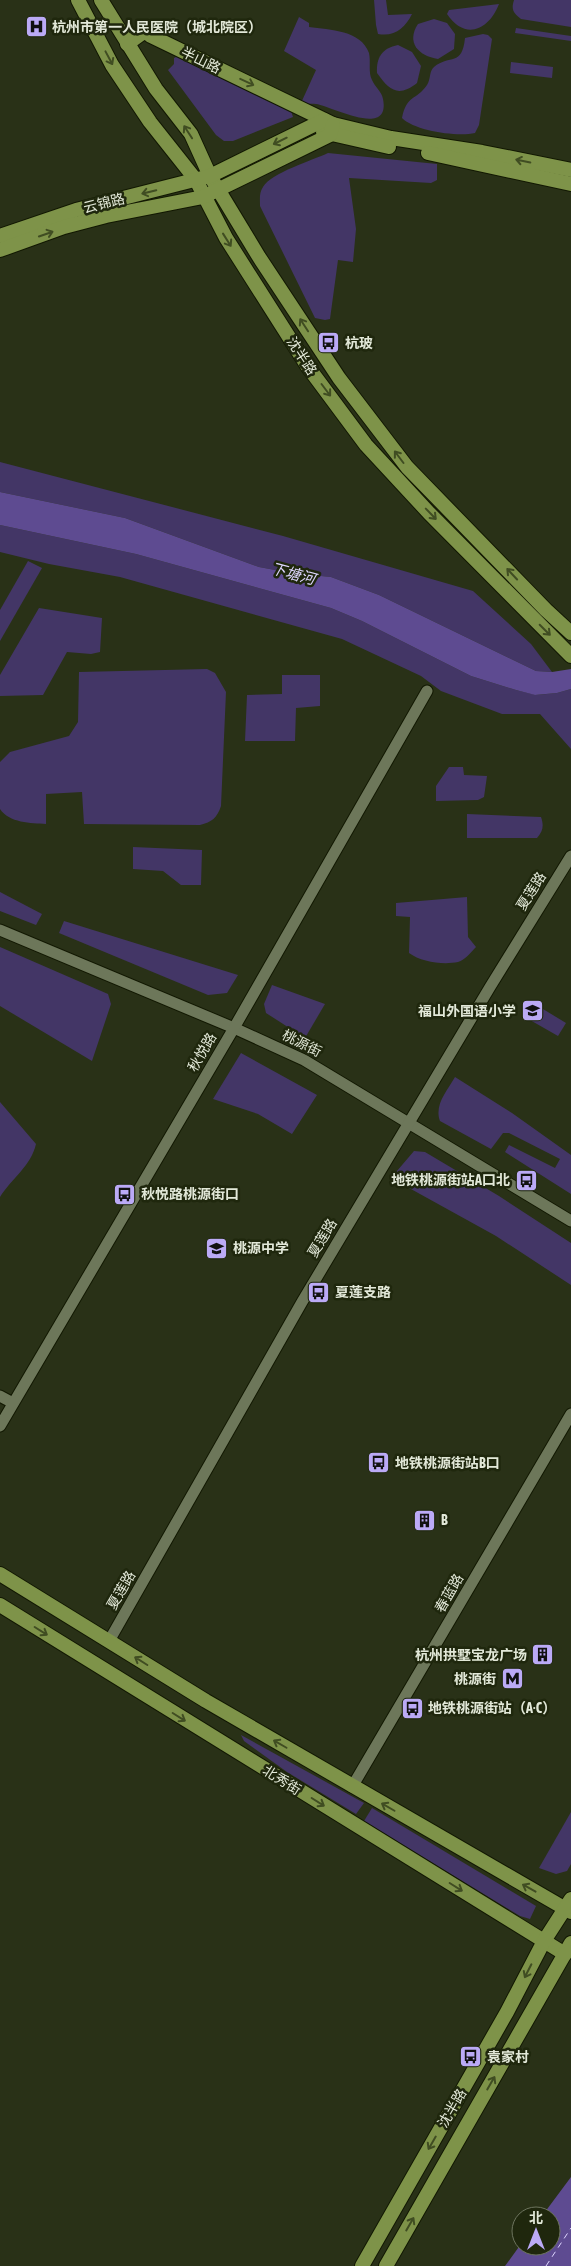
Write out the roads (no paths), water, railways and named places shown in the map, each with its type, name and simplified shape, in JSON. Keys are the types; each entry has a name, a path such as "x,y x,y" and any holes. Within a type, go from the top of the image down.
{"main road":[{"name":"沈半路","path":"76,0 112,65 150,122 196,180 226,238 308,367 366,445 429,513 571,656"},
{"path":"101,0 127,44"},
{"name":"半山路","path":"127,44 146,31 151,36 329,126 450,157 486,164 503,171 571,184"},
{"name":"沈半路","path":"127,44 191,134 210,176 259,257 339,378 408,467 546,610 571,633"},
{"path":"210,176 309,127 329,126"},
{"path":"204,197 219,191 329,126"},
{"name":"半山路","path":"329,126 482,152 571,170"},
{"name":"云锦路","path":"0,236 76,210 210,176"},
{"name":"云锦路","path":"0,250 64,227 98,218 204,197"},
{"path":"0,1574 352,1787 569,1906"},
{"name":"北秀街","path":"0,1605 544,1941 568,1949"},
{"name":"沈半路","path":"362,2266 503,2020 544,1941 569,1906"},
{"name":"沈半路","path":"386,2266 568,1949"}],"street":[{"name":"秋悦路","path":"0,1426 234,1028 427,691"},
{"name":"夏莲路","path":"109,1641 302,1302 571,856"},
{"name":"桃源街","path":"0,930 234,1028 304,1060 571,1220"},
{"path":"0,1396 13,1403"},
{"name":"春蓝路","path":"352,1787 571,1414"}],"water":[{"name":"下塘河","path":"0,492 125,518 259,567 291,573 331,577 379,595 536,671 552,672 571,669 571,689 557,693 535,695 516,690 471,676 362,621 331,608 136,554 0,525"},
{"path":"571,2177 571,2266 505,2266 512,2256 561,2256 561,2206 549,2206"}],"place":[{"name":"杭州市第一人民医院（城北院区）","path":"36,27"},
{"name":"杭玻","path":"329,343"},
{"name":"福山外国语小学","path":"532,1011"},
{"name":"地铁桃源街站A口北","path":"526,1180"},
{"name":"秋悦路桃源街口","path":"125,1194"},
{"name":"桃源中学","path":"217,1248"},
{"name":"夏莲支路","path":"319,1292"},
{"name":"地铁桃源街站B口","path":"379,1463"},
{"name":"B","path":"425,1520"},
{"name":"杭州拱墅宝龙广场","path":"543,1655"},
{"name":"桃源街","path":"512,1679"},
{"name":"地铁桃源街站（A·C）","path":"412,1708"},
{"name":"袁家村","path":"471,2057"}]}
